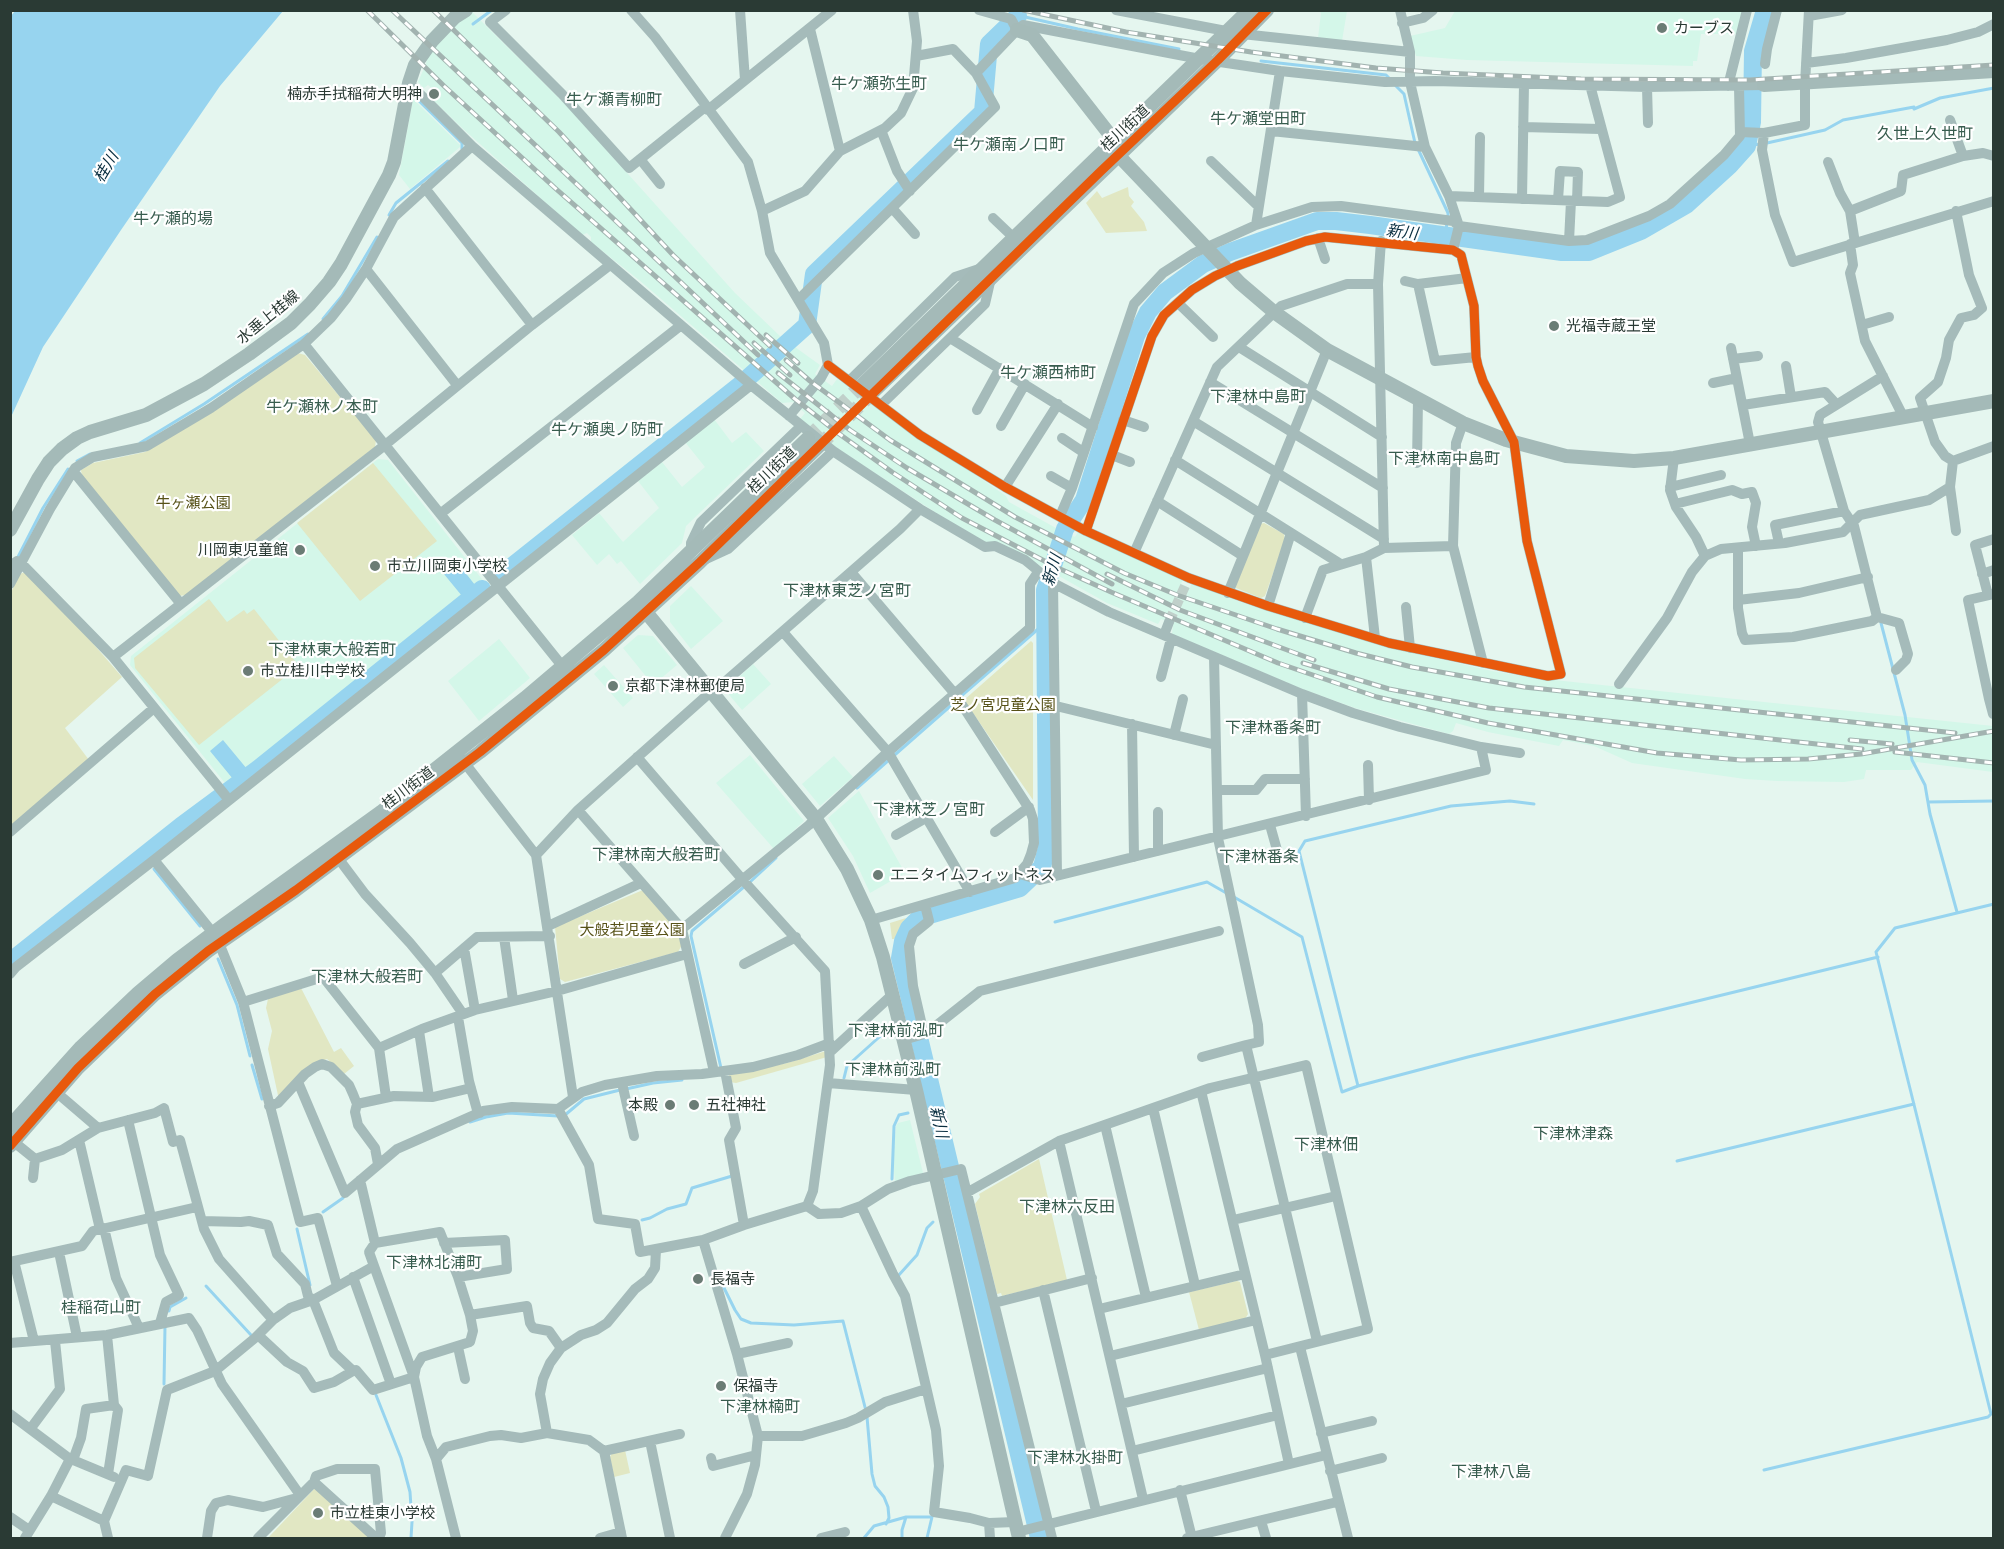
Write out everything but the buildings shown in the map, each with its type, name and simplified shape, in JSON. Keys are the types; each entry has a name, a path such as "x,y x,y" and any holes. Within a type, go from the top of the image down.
{"street":[{"name":"水垂上桂線","path":"10,530 38,479 49,462 62,449 90,432 130,421 160,409 204,384 283,329 310,304 341,264 389,175 415,89 416,66 432,41 455,17 466,10"},
{"path":"506,10 490,22 562,94 629,168 745,80 832,10"},
{"path":"631,10 655,37 748,162 762,211 770,253 824,343 828,365 821,378 789,416"},
{"path":"740,10 745,80"},
{"path":"762,211 805,191 840,151 881,130 901,113 913,88 917,41 913,10"},
{"path":"979,10 1014,24 1032,36 1114,140 1119,156 1240,284 1327,350 1463,423 1514,442 1566,456 1634,461 1674,458 1903,416 1994,402"},
{"path":"1116,10 1156,15 1226,31"},
{"name":"桂川街道","path":"868,388 987,273 1119,156 1267,10"},
{"path":"828,365 920,435 1005,487 1187,582 1410,648 1548,675 1562,674 1527,541 1514,442 1483,381 1476,357 1474,306 1461,255 1454,247 1449,196 1419,146 1410,82 1410,52 1400,10"},
{"path":"1402,23 1423,18 1432,10"},
{"path":"1060,516 1072,488 1134,304 1163,273 1194,253 1209,251 1256,225 1312,207 1341,206 1569,241 1587,240 1649,216 1670,204 1724,155 1740,136 1734,86 1747,10"},
{"path":"1765,64 1777,10"},
{"path":"1741,132 1763,133 1805,125 1804,84 1809,13 1842,10"},
{"name":"桂川街道","path":"987,273 1014,238 1200,59 1245,12"},
{"path":"976,73 1014,24"},
{"path":"1014,24 1200,59 1280,71 1392,82 1647,87 1734,86 1804,84 1994,71"},
{"path":"1806,63 1947,40 1978,32 1994,24"},
{"path":"810,29 840,151"},
{"path":"1242,34 1410,52"},
{"path":"799,299 995,107 976,73 952,49 916,56"},
{"path":"1256,225 1280,71"},
{"path":"1522,199 1524,84"},
{"path":"1449,196 1608,202 1620,197 1590,85"},
{"path":"1647,87 1648,123"},
{"path":"415,89 472,146 680,326 789,416 809,437 920,509 985,547 995,546 1025,560 1053,583 1109,612 1302,694 1391,724 1481,747 1520,753"},
{"path":"1950,120 1963,156"},
{"path":"1523,127 1600,129"},
{"path":"881,130 897,171 910,191"},
{"path":"1271,131 1419,146"},
{"path":"1763,133 1762,150 1775,215 1793,262 1994,201"},
{"path":"1479,198 1480,137"},
{"path":"10,584 15,563 73,471 93,457 147,446 220,402 304,344 331,318 366,269 394,217 472,146"},
{"path":"1850,211 1901,191 1902,175 1963,156 1983,153 1994,156"},
{"path":"640,159 660,184"},
{"path":"1211,161 1258,206"},
{"path":"1828,162 1850,211 1853,265 1850,273 1865,341 1903,416"},
{"path":"1558,200 1560,171 1578,172 1569,241"},
{"path":"425,188 532,325"},
{"path":"892,208 915,234"},
{"path":"1953,461 1945,456 1935,442 1920,398 1938,382 1942,375 1949,340 1961,318 1974,315 1982,308 1969,275 1956,212"},
{"path":"993,218 1014,238"},
{"path":"1086,531 1152,336 1164,315 1192,290 1224,267 1318,238 1454,247"},
{"path":"1318,238 1325,259"},
{"path":"1381,241 1378,284 1384,544"},
{"path":"113,657 385,445 609,265"},
{"path":"366,269 457,385"},
{"path":"849,381 955,277 987,273 985,304 881,405"},
{"path":"1405,281 1418,284 1467,278"},
{"path":"1134,553 1217,368 1281,306 1347,284 1378,284"},
{"path":"1418,284 1435,361 1476,357"},
{"path":"1178,303 1213,337"},
{"path":"1862,325 1889,317"},
{"path":"440,514 680,326"},
{"path":"950,338 1093,427"},
{"path":"304,344 567,672"},
{"path":"1239,347 1382,437"},
{"path":"1228,593 1327,350"},
{"path":"1750,444 1732,354 1758,356"},
{"path":"1786,366 1791,397"},
{"path":"977,410 1000,368"},
{"path":"1877,617 1854,526 1844,511 1818,422 1820,415 1883,376"},
{"path":"1713,383 1737,378"},
{"path":"13,967 154,860 226,796 498,586 748,382"},
{"path":"1210,382 1383,488"},
{"path":"1001,426 1025,384"},
{"path":"1743,405 1825,392 1836,404"},
{"path":"1417,463 1418,399"},
{"path":"1005,487 1058,404"},
{"path":"1123,420 1144,427"},
{"path":"1193,421 1384,544 1453,546"},
{"path":"1463,423 1456,442 1453,546 1483,663"},
{"path":"809,437 701,522 691,543 695,557 728,549 833,451"},
{"name":"桂川街道","path":"10,1126 55,1074 109,1019 165,970 216,938 334,852 377,814 461,758 567,672 695,557 809,437"},
{"path":"1062,438 1083,452"},
{"path":"1953,461 1994,446"},
{"path":"1112,455 1130,462"},
{"path":"1674,458 1670,487 1675,504 1705,556"},
{"path":"1175,460 1339,564"},
{"path":"1953,461 1950,487 1956,531"},
{"path":"73,471 181,604"},
{"path":"1670,487 1721,475"},
{"path":"1051,476 1072,488"},
{"path":"1619,684 1667,618 1692,572 1705,556 1721,549 1738,549 1843,532 1860,515 1929,500 1950,487"},
{"path":"1675,504 1732,490 1742,494 1752,492 1756,503 1752,527 1756,546"},
{"path":"1157,501 1243,556"},
{"path":"536,855 578,810 783,632 920,509"},
{"path":"1779,543 1776,525 1844,511"},
{"path":"1268,606 1291,533"},
{"path":"1993,714 1968,600 1991,595 1982,574 1975,545 1994,539"},
{"path":"1305,618 1323,570 1366,557 1384,544"},
{"path":"1738,549 1737,600 1745,640 1804,635 1872,621 1877,617"},
{"path":"1366,557 1375,638"},
{"path":"15,563 113,657 226,796"},
{"path":"1982,574 1994,570"},
{"path":"851,572 955,694 1029,807 1033,819 1034,843 1027,864 1016,878 871,920"},
{"path":"682,929 745,883 888,752 1030,628 1030,584 1038,572"},
{"path":"1737,600 1799,593 1868,578"},
{"path":"1053,583 1057,875"},
{"path":"642,607 816,819 847,869 871,920 881,948 892,995 914,1037"},
{"path":"1406,607 1410,648"},
{"path":"1877,617 1899,623 1908,654 1906,660 1896,670"},
{"path":"1161,678 1169,622"},
{"path":"783,632 888,752 970,892"},
{"path":"1202,1057 1259,1042 1258,1025 1218,838 1214,657"},
{"path":"1302,694 1306,816"},
{"path":"1174,735 1183,699"},
{"path":"1056,706 1216,745"},
{"path":"10,832 154,708"},
{"path":"1132,724 1134,856"},
{"path":"1020,874 1040,880 1218,838 1486,770 1481,747"},
{"path":"637,757 745,883 825,971 830,1048 828,1083 813,1191 807,1206"},
{"path":"461,758 536,855 573,1097"},
{"path":"1368,765 1369,800"},
{"path":"1217,790 1256,790 1265,779 1305,779"},
{"path":"995,832 1029,807"},
{"path":"578,810 682,929 736,1128 731,1136 744,1225"},
{"path":"1158,812 1158,851"},
{"path":"896,835 926,818"},
{"path":"1270,825 1276,850"},
{"path":"334,852 365,894 435,973 461,1016 471,1088 479,1116"},
{"path":"154,860 216,938 243,1002 300,1222 318,1218 337,1286"},
{"path":"435,973 477,937 504,937 549,931 642,883"},
{"path":"925,905 929,921 913,934 909,945 916,1090 945,1172 1017,1531"},
{"path":"914,1037 935,1031 937,1025 980,991 1219,931"},
{"path":"504,937 513,1000"},
{"path":"744,964 796,937"},
{"name":"桂川街道","path":"12,1144 100,1045 216,938"},
{"path":"464,948 474,1010"},
{"path":"379,1048 474,1010 557,991 687,954"},
{"path":"243,1002 322,976 379,1048 386,1097"},
{"path":"298,1082 345,1193 397,1149 497,1108 558,1109 573,1097 605,1085 657,1076 719,1072 753,1067 830,1048 892,995"},
{"path":"418,1031 429,1097"},
{"path":"1246,1045 1317,1341"},
{"path":"269,1106 278,1103 315,1067 326,1065 337,1072 349,1085 357,1104 355,1112 358,1125 375,1148 378,1164"},
{"path":"968,1192 1059,1141 1201,1091 1305,1065 1368,1329 1265,1355"},
{"path":"622,1083 634,1136"},
{"path":"828,1083 916,1090"},
{"path":"357,1104 386,1097 429,1097 471,1088"},
{"path":"1201,1091 1289,1464"},
{"path":"56,1092 98,1128"},
{"path":"35,1159 62,1150 98,1128 155,1113 164,1108 173,1142 180,1140 197,1207 219,1259 273,1320"},
{"path":"1153,1108 1195,1285"},
{"path":"558,1109 589,1165 598,1219 635,1224 639,1252 703,1240 807,1206"},
{"path":"128,1120 160,1255 179,1295 166,1302 160,1323"},
{"path":"1105,1125 1146,1297"},
{"path":"79,1140 116,1278 139,1328"},
{"path":"1059,1141 1143,1499"},
{"path":"12,1144 35,1159"},
{"path":"33,1178 35,1159"},
{"path":"807,1206 819,1214 841,1214 910,1181 961,1169 994,1303 1041,1525 1052,1539"},
{"path":"360,1180 375,1243"},
{"path":"1233,1220 1336,1196"},
{"path":"861,1206 905,1296 936,1430 939,1466 934,1512 970,1518 1017,1531 1326,1455"},
{"path":"34,1341 12,1262 82,1246 93,1231 197,1207"},
{"path":"202,1221 249,1221 268,1225 277,1254 305,1284 308,1296 313,1300 334,1353 354,1371 356,1370 372,1390 414,1377"},
{"path":"414,1377 416,1367 422,1357 467,1344 472,1339 470,1315 440,1232 375,1243 369,1252 414,1377 427,1436 436,1459 456,1539"},
{"path":"444,1243 506,1240 507,1269 458,1277"},
{"path":"703,1240 737,1354 758,1436 747,1494 725,1539"},
{"path":"547,1433 540,1394 550,1363 561,1348 580,1335 596,1330 607,1323 635,1289 652,1275 655,1269 656,1250"},
{"path":"59,1252 77,1337"},
{"path":"108,1539 104,1521 126,1470 148,1476 166,1392 215,1371 290,1308 313,1300 374,1266"},
{"path":"1099,1309 1245,1274"},
{"path":"353,1277 391,1384"},
{"path":"994,1303 1092,1278"},
{"path":"1043,1290 1096,1511"},
{"path":"470,1315 527,1306 533,1328 549,1330 561,1348"},
{"path":"10,1343 107,1335 186,1317 192,1320 215,1371 297,1497"},
{"path":"1110,1356 1256,1320"},
{"path":"107,1335 114,1405 118,1410 108,1474"},
{"path":"258,1335 287,1362 303,1371 314,1388 334,1382 354,1371"},
{"path":"31,1428 60,1389 55,1341"},
{"path":"737,1354 788,1343"},
{"path":"458,1347 465,1379"},
{"path":"1300,1347 1337,1502 1348,1538"},
{"path":"1121,1404 1268,1368"},
{"path":"758,1436 802,1436 846,1424 885,1402 926,1389"},
{"path":"10,1516 27,1534 51,1496 81,1438 86,1409 114,1405"},
{"path":"10,1414 71,1459 122,1481"},
{"path":"1132,1451 1278,1415"},
{"path":"1321,1433 1372,1421"},
{"path":"436,1459 446,1446 496,1435 520,1438 547,1433 589,1440 604,1451 622,1535 600,1539"},
{"path":"604,1451 680,1434"},
{"path":"650,1441 670,1539"},
{"path":"711,1458 713,1466 756,1455"},
{"path":"1330,1471 1382,1458"},
{"path":"258,1539 314,1482 316,1476 337,1469 375,1469 381,1533 379,1538 376,1538 314,1482"},
{"path":"1180,1490 1190,1538 1337,1502"},
{"path":"51,1496 104,1521"},
{"path":"207,1539 211,1511 216,1503 228,1500 263,1507 297,1497"},
{"path":"1262,1521 1266,1539"},
{"path":"989,1523 990,1539"},
{"path":"821,1539 845,1532"}],"shaded area":[{"path":"1319,11 1347,11 1342,41 1318,38 1321,13"},
{"path":"1455,11 1743,11 1737,34 1701,34 1697,61 1693,61 1693,66 1467,60 1416,56 1410,36 1445,28"},
{"path":"472,12 566,105 735,293 781,337 820,365 815,374 832,386 837,379 1006,496 1009,502 1056,528 1075,537 1078,532 1183,579 1181,584 1190,588 1192,582 1240,602 1297,620 1404,651 1492,671 1535,678 1993,726 1993,772 1917,762 1911,770 1866,770 1864,779 1844,782 1745,779 1632,763 1594,746 1563,740 1559,746 1488,732 1456,723 1449,734 1355,708 1302,689 1172,634 1173,624 1161,619 1158,624 1107,603 1000,543 987,543 944,518 835,447 800,419 805,413 793,402 782,403 639,280 591,242 591,237 587,233 582,235 462,128 432,99 437,93 428,85 424,88 418,82 427,56 457,20"},
{"path":"413,99 460,147 410,189 399,175"},
{"path":"714,419 732,443 746,432 764,451 686,526 682,543 640,584 621,561 617,564 609,554 597,565 572,535 599,513 623,542 659,508 638,481 662,462 682,487 705,467 685,442"},
{"path":"378,459 388,460 485,583 229,788 130,665 131,656"},
{"path":"691,586 723,621 691,649 670,622 670,606"},
{"path":"638,635 653,636 677,665 653,685 623,648"},
{"path":"499,639 530,678 479,721 448,681"},
{"path":"753,664 771,684 742,710 725,690"},
{"path":"604,665 633,698 623,707 594,674"},
{"path":"750,755 804,821 774,849 716,783"},
{"path":"834,756 853,777 820,806 802,784"},
{"path":"859,791 905,873 870,893 853,856 828,818"},
{"path":"910,1120 923,1173 895,1183 893,1159 896,1126 898,1123"}],"green space":[{"path":"1128,187 1129,196 1134,202 1131,206 1144,222 1147,231 1106,233 1086,203 1097,191 1102,198"},
{"name":"牛ヶ瀬公園","path":"298,353 305,355 376,440 375,447 186,595 179,596 82,477 81,470 93,463 145,452"},
{"path":"373,463 437,541 360,601 297,523"},
{"path":"1264,523 1284,534 1285,540 1265,596 1261,598 1236,588 1235,584 1260,524"},
{"path":"25,572 122,677 65,728 89,760 11,826 11,592 20,574"},
{"path":"209,599 227,622 244,610 247,614 254,609 299,666 199,745 135,668 134,658"},
{"name":"芝ノ宮児童公園","path":"1031,641 1033,643 1033,800 964,700"},
{"name":"大般若児童公園","path":"643,890 679,932 682,945 678,952 565,982 560,979 555,927"},
{"path":"906,918 894,939 892,939 890,923"},
{"path":"301,988 334,1052 341,1048 354,1066 344,1074 327,1059 311,1065 279,1100 268,1049 272,1031 266,1008 268,999"},
{"path":"826,1051 827,1057 736,1083 730,1082 729,1075 787,1063"},
{"path":"1039,1159 1067,1280 1002,1296 1001,1293 997,1294 975,1204 980,1197 979,1194"},
{"path":"1240,1282 1248,1314 1245,1319 1199,1330 1189,1292"},
{"path":"625,1450 630,1473 614,1477 610,1457 612,1453"},
{"name":"市立桂東小学校","path":"315,1488 371,1538 268,1538"}],"water":[{"name":"桂川","path":"16,10 283,11 220,86 121,230 43,347 11,417 10,17"},
{"path":"453,557 475,585 462,596 439,568"},
{"path":"223,740 247,769 233,779 210,751"}],"waterway":[{"path":"473,24 492,10"},
{"name":"新川","path":"1039,1538 900,958 903,941 909,928 919,918 1020,888 1042,867 1047,847 1045,590 1065,529 1084,500 1136,336 1148,312 1165,292 1203,264 1317,221 1370,225 1562,252 1589,252 1641,231 1686,205 1730,165 1747,146 1752,122 1753,51 1765,10"},
{"path":"1012,14 1179,49"},
{"path":"501,575 740,385 807,325 814,274 983,112 989,44 1018,16"},
{"path":"1261,61 1386,75 1389,78"},
{"path":"1395,85 1404,94 1415,143"},
{"path":"1767,143 1825,130 1843,120 1914,107 1914,109 1940,98 1994,88"},
{"path":"417,95 416,98 462,143 462,149"},
{"path":"1747,146 1760,144"},
{"path":"1418,149 1448,216"},
{"path":"389,215 396,203 448,161"},
{"path":"1445,235 1447,223"},
{"path":"323,319 342,296 377,237"},
{"path":"140,443 204,404 308,334"},
{"path":"77,461 90,454"},
{"path":"18,557 43,508 68,469"},
{"path":"10,964 482,589"},
{"path":"960,697 1045,623"},
{"path":"1881,623 1905,715 1912,760 1925,785 1930,814 1957,912"},
{"path":"857,788 955,702"},
{"path":"1534,804 1510,801 1451,806 1305,841 1299,851 1358,1086 1878,957"},
{"path":"1928,802 1994,801"},
{"path":"750,882 776,858"},
{"path":"154,869 200,926"},
{"path":"1055,922 1207,882 1228,894"},
{"path":"721,1068 691,936 692,931 745,886"},
{"path":"1234,897 1302,937 1342,1092 1358,1086"},
{"path":"1764,1470 1988,1417 1991,1414 1876,952 1895,928 1994,904"},
{"path":"218,959 237,1005 250,1056"},
{"path":"844,1078 847,1066 886,1031"},
{"path":"252,1065 262,1099"},
{"path":"626,1089 682,1080"},
{"path":"565,1115 584,1099 620,1090"},
{"path":"1677,1161 1914,1104"},
{"path":"470,1122 508,1113 558,1116"},
{"path":"892,1179 894,1126 899,1115 908,1113"},
{"path":"642,1220 686,1204 692,1188 732,1176"},
{"path":"323,1212 343,1198"},
{"path":"898,1276 917,1255 927,1228 933,1222"},
{"path":"297,1229 310,1285"},
{"path":"720,1280 741,1319 751,1323 794,1325 843,1321 866,1411"},
{"path":"206,1286 251,1335"},
{"path":"169,1311 170,1307 186,1298"},
{"path":"164,1384 165,1326"},
{"path":"376,1395 401,1458 410,1492 411,1538"},
{"path":"867,1417 872,1474 875,1486 884,1497 888,1507 889,1518 886,1524"},
{"path":"864,1538 874,1526 906,1517"},
{"path":"902,1538 906,1517 932,1517"},
{"path":"927,1538 932,1517"}],"tunnel":[{"path":"808,438 863,384"},
{"path":"819,446 873,392"},
{"path":"1169,622 1185,586"}],"railway":[{"path":"367,10 444,86 555,188 795,399 838,433 962,518 1058,568 1111,592 1278,663 1377,697 1488,723 1657,753 1741,760 1808,759 1861,754 1994,731"},
{"path":"392,10 758,355"},
{"path":"433,10 559,132 673,255 770,346"},
{"path":"1023,10 1126,32 1251,52 1376,68 1443,73 1581,79 1750,80 1994,65"},
{"path":"766,335 798,363"},
{"path":"754,343 790,375"},
{"path":"786,360 810,381 890,440 1015,517 1124,573 1177,595 1277,629 1412,667 1524,687 1955,733"},
{"path":"778,373 850,430 907,468 995,520 1112,584"},
{"path":"1107,574 1180,610 1314,660"},
{"path":"1303,663 1389,689 1489,708 1862,749"},
{"path":"1850,740 1892,744"},
{"path":"1895,752 1994,763"}],"cycle path":[{"path":"10,1146 78,1068 155,994 208,951 296,890 480,752 604,650 700,562 1267,10"},
{"path":"828,365 920,435 1005,487 1086,531 1189,578 1268,606 1389,643 1548,676 1561,674 1527,541 1514,442 1483,381 1478,366 1474,306 1461,255 1453,250 1325,237 1306,241 1237,266 1192,290 1164,315 1152,336 1086,531"}],"place":[{"name":"カーブス","path":"1662,28"},
{"name":"楠赤手拭稲荷大明神","path":"434,94"},
{"name":"光福寺蔵王堂","path":"1554,326"},
{"name":"川岡東児童館","path":"300,550"},
{"name":"市立川岡東小学校","path":"375,566"},
{"name":"市立桂川中学校","path":"248,671"},
{"name":"京都下津林郵便局","path":"613,686"},
{"name":"エニタイムフィットネス","path":"878,875"},
{"name":"本殿","path":"670,1105"},
{"name":"五社神社","path":"694,1105"},
{"name":"長福寺","path":"698,1279"},
{"name":"保福寺","path":"721,1386"},
{"name":"市立桂東小学校","path":"318,1513"}],"district":[{"name":"牛ケ瀬弥生町","path":"879,84"},
{"name":"牛ケ瀬青柳町","path":"614,100"},
{"name":"牛ケ瀬堂田町","path":"1258,119"},
{"name":"久世上久世町","path":"1925,134"},
{"name":"牛ケ瀬南ノ口町","path":"1009,145"},
{"name":"牛ケ瀬的場","path":"173,219"},
{"name":"牛ケ瀬西柿町","path":"1048,373"},
{"name":"下津林中島町","path":"1258,397"},
{"name":"牛ケ瀬林ノ本町","path":"322,407"},
{"name":"牛ケ瀬奥ノ防町","path":"607,430"},
{"name":"下津林南中島町","path":"1444,459"},
{"name":"下津林東芝ノ宮町","path":"847,591"},
{"name":"下津林東大般若町","path":"332,650"},
{"name":"下津林番条町","path":"1273,728"},
{"name":"下津林芝ノ宮町","path":"929,810"},
{"name":"下津林南大般若町","path":"656,855"},
{"name":"下津林番条","path":"1259,857"},
{"name":"下津林大般若町","path":"367,977"},
{"name":"下津林前泓町","path":"896,1031"},
{"name":"下津林前泓町","path":"893,1070"},
{"name":"下津林津森","path":"1573,1134"},
{"name":"下津林佃","path":"1326,1145"},
{"name":"下津林六反田","path":"1067,1207"},
{"name":"下津林北浦町","path":"434,1263"},
{"name":"桂稲荷山町","path":"101,1308"},
{"name":"下津林楠町","path":"760,1407"},
{"name":"下津林水掛町","path":"1075,1458"},
{"name":"下津林八島","path":"1491,1472"}]}
